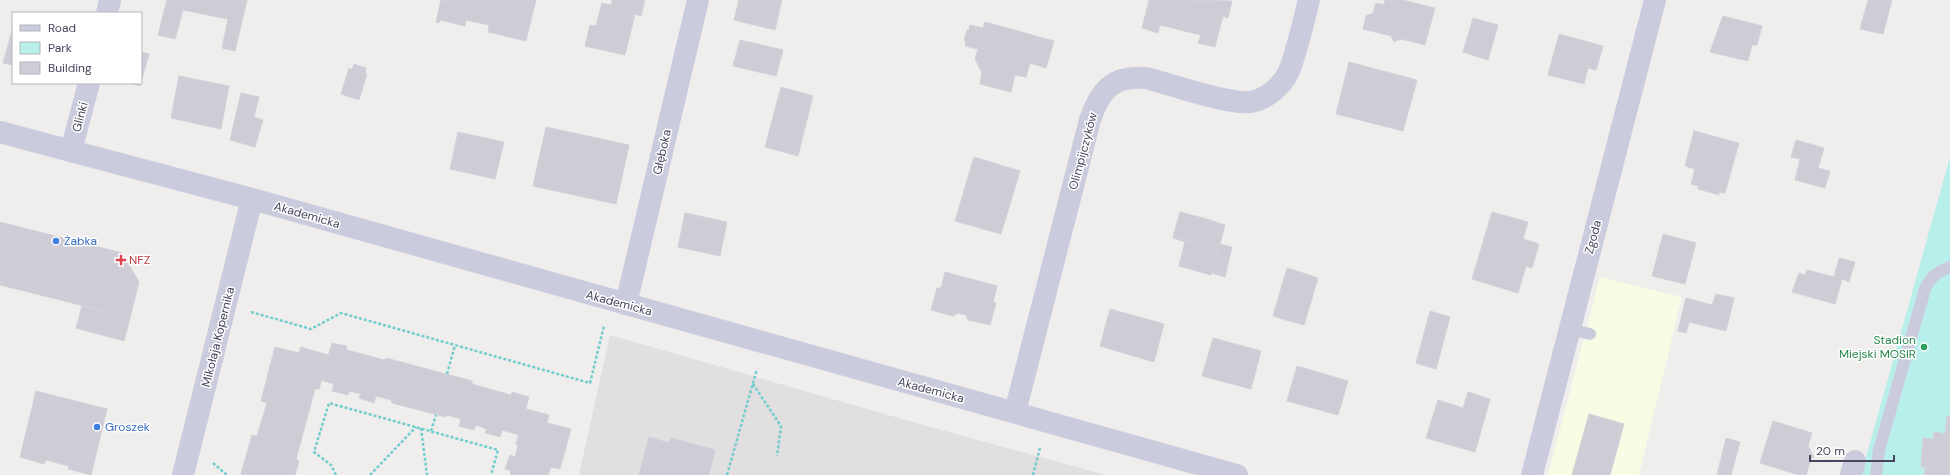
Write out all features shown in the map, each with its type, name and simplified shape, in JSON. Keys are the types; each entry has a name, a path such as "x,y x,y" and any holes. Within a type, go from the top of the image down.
{"street":[{"path":"107,12 110,0"},
{"name":"Głęboka","path":"626,304 698,0"},
{"name":"Olimpijczyków","path":"1015,412 1090,120 1102,93 1117,82 1133,77 1146,78 1230,100 1250,102 1268,95 1280,86 1289,71 1309,0"},
{"name":"Zgoda","path":"1532,475 1580,331 1655,0"},
{"name":"Glinki","path":"71,151 89,84"},
{"name":"Akademicka","path":"0,132 252,199 1237,475"},
{"name":"Mikołaja Kopernika","path":"183,475 252,199"}],"lane":[{"path":"1876,475 1879,450 1925,289 1929,280 1936,272 1950,267"}],"path":[{"path":"251,312 311,329 341,313 590,383 604,326"},
{"path":"447,374 455,345"},
{"path":"727,475 757,369"},
{"path":"752,384 781,426 777,456"},
{"path":"336,475 331,465 314,452 329,402 498,450 491,475"},
{"path":"431,431 436,415"},
{"path":"370,475 416,427"},
{"path":"421,428 427,475"},
{"path":"1033,475 1040,448"},
{"path":"211,461 227,475"}],"shaded area":[{"path":"1600,277 1682,297 1639,475 1548,475"},
{"path":"610,335 909,421 1106,475 579,475"}],"green space":[{"name":"Stadion Miejski MOSIR","path":"1950,157 1950,475 1861,475"}],"building":[{"path":"167,0 247,0 235,51 222,48 228,19 183,10 175,39 158,35"},
{"path":"441,0 536,0 526,41 488,32 489,25 466,20 465,26 440,20 439,23 436,22"},
{"path":"612,0 645,0 641,16 635,14 625,55 585,46 590,25 596,26 602,3 611,5"},
{"path":"739,0 782,0 775,30 734,20"},
{"path":"1149,0 1188,0 1180,30 1160,25 1158,33 1142,28"},
{"path":"1188,0 1232,1 1228,18 1223,16 1215,47 1198,43 1201,35 1180,30"},
{"path":"1385,0 1403,0 1435,8 1425,45 1401,39 1394,42 1391,36 1363,29 1366,16 1373,13 1376,3 1384,5"},
{"path":"1868,0 1892,0 1883,34 1860,29"},
{"path":"1723,16 1762,26 1757,45 1752,45 1748,61 1710,52"},
{"path":"1473,18 1498,25 1488,60 1463,52"},
{"path":"985,22 1054,41 1046,68 1030,63 1026,77 1015,75 1011,92 980,84 982,73 975,59 978,49 965,46 966,41 964,40 970,25 983,28"},
{"path":"12,31 12,65 3,63"},
{"path":"1559,34 1603,46 1596,70 1588,68 1584,84 1548,75"},
{"path":"740,40 783,50 776,76 733,66"},
{"path":"142,52 149,54 142,78"},
{"path":"1349,62 1417,80 1403,131 1336,114"},
{"path":"354,64 366,68 365,73 367,74 359,100 341,94 349,68 352,70"},
{"path":"179,76 229,86 221,129 171,118"},
{"path":"781,87 813,96 798,156 765,147"},
{"path":"241,93 259,97 254,117 263,120 255,147 230,140"},
{"path":"546,127 629,145 616,204 533,186"},
{"path":"1694,131 1739,143 1725,193 1719,192 1719,195 1698,189 1698,186 1691,184 1695,169 1685,166"},
{"path":"458,132 504,142 495,179 450,169"},
{"path":"1796,140 1824,148 1818,168 1830,171 1825,188 1795,180 1800,159 1791,157"},
{"path":"974,157 1020,171 1001,234 955,221"},
{"path":"1180,212 1207,219 1200,244 1173,237"},
{"path":"1492,212 1528,222 1523,239 1539,244 1532,268 1526,266 1518,293 1472,279"},
{"path":"685,213 727,222 720,256 678,247"},
{"path":"1207,219 1225,225 1220,244 1232,247 1225,277 1212,273 1218,249 1200,244"},
{"path":"0,222 122,253 139,282 129,322 88,311 89,308 112,313 124,264 0,233"},
{"path":"0,233 124,264 112,313 0,285"},
{"path":"1663,234 1696,243 1685,284 1652,276"},
{"path":"1173,237 1218,249 1211,275 1179,266 1185,242"},
{"path":"1839,258 1855,262 1849,282 1842,279 1835,304 1792,292 1799,273 1805,275 1807,270 1834,277"},
{"path":"1287,268 1303,273 1289,321 1273,316"},
{"path":"945,272 997,286 993,302 996,303 990,325 968,320 966,315 958,313 953,316 931,310 937,288 941,288"},
{"path":"1303,273 1318,278 1304,325 1289,321"},
{"path":"1716,294 1734,298 1726,331 1689,322 1686,333 1678,331 1686,298 1712,305"},
{"path":"82,306 89,308 88,311 129,322 124,341 76,328"},
{"path":"1110,309 1164,324 1154,362 1100,346"},
{"path":"1430,311 1450,317 1436,369 1416,363"},
{"path":"1213,338 1261,351 1251,389 1202,376"},
{"path":"332,343 346,346 347,350 384,360 386,358 472,381 472,384 511,395 512,392 529,397 519,435 502,430 500,437 485,433 487,429 476,425 474,430 459,426 461,419 447,415 446,417 392,403 391,400 376,396 374,403 359,398 361,394 349,391 348,395 332,391 334,384 321,380"},
{"path":"275,347 299,353 301,347 328,355 319,389 315,389 296,459 299,461 295,475 241,474 252,435 257,436 267,403 261,401"},
{"path":"1297,366 1348,381 1338,415 1287,401"},
{"path":"36,391 107,409 91,475 68,469 69,466 46,460 44,464 20,457"},
{"path":"1468,392 1490,399 1475,452 1426,438 1438,400 1463,408"},
{"path":"526,409 549,415 547,423 571,429 560,469 551,467 548,475 510,475 511,471 505,469 510,455 515,457 518,445 516,444"},
{"path":"1589,414 1624,424 1610,475 1572,475"},
{"path":"1947,416 1950,416 1950,475 1924,475 1925,467 1921,467 1923,438 1933,439 1934,432 1945,434"},
{"path":"1773,421 1812,433 1808,446 1814,457 1811,459 1806,475 1799,475 1760,463"},
{"path":"649,437 669,443 671,438 715,450 709,475 639,475"},
{"path":"1726,438 1740,442 1731,475 1717,475"}],"place":[{"name":"Żabka","path":"56,241"},
{"name":"NFZ","path":"121,260"},
{"name":"Stadion Miejski MOSIR","path":"1924,347"},
{"name":"Groszek","path":"97,427"}]}
